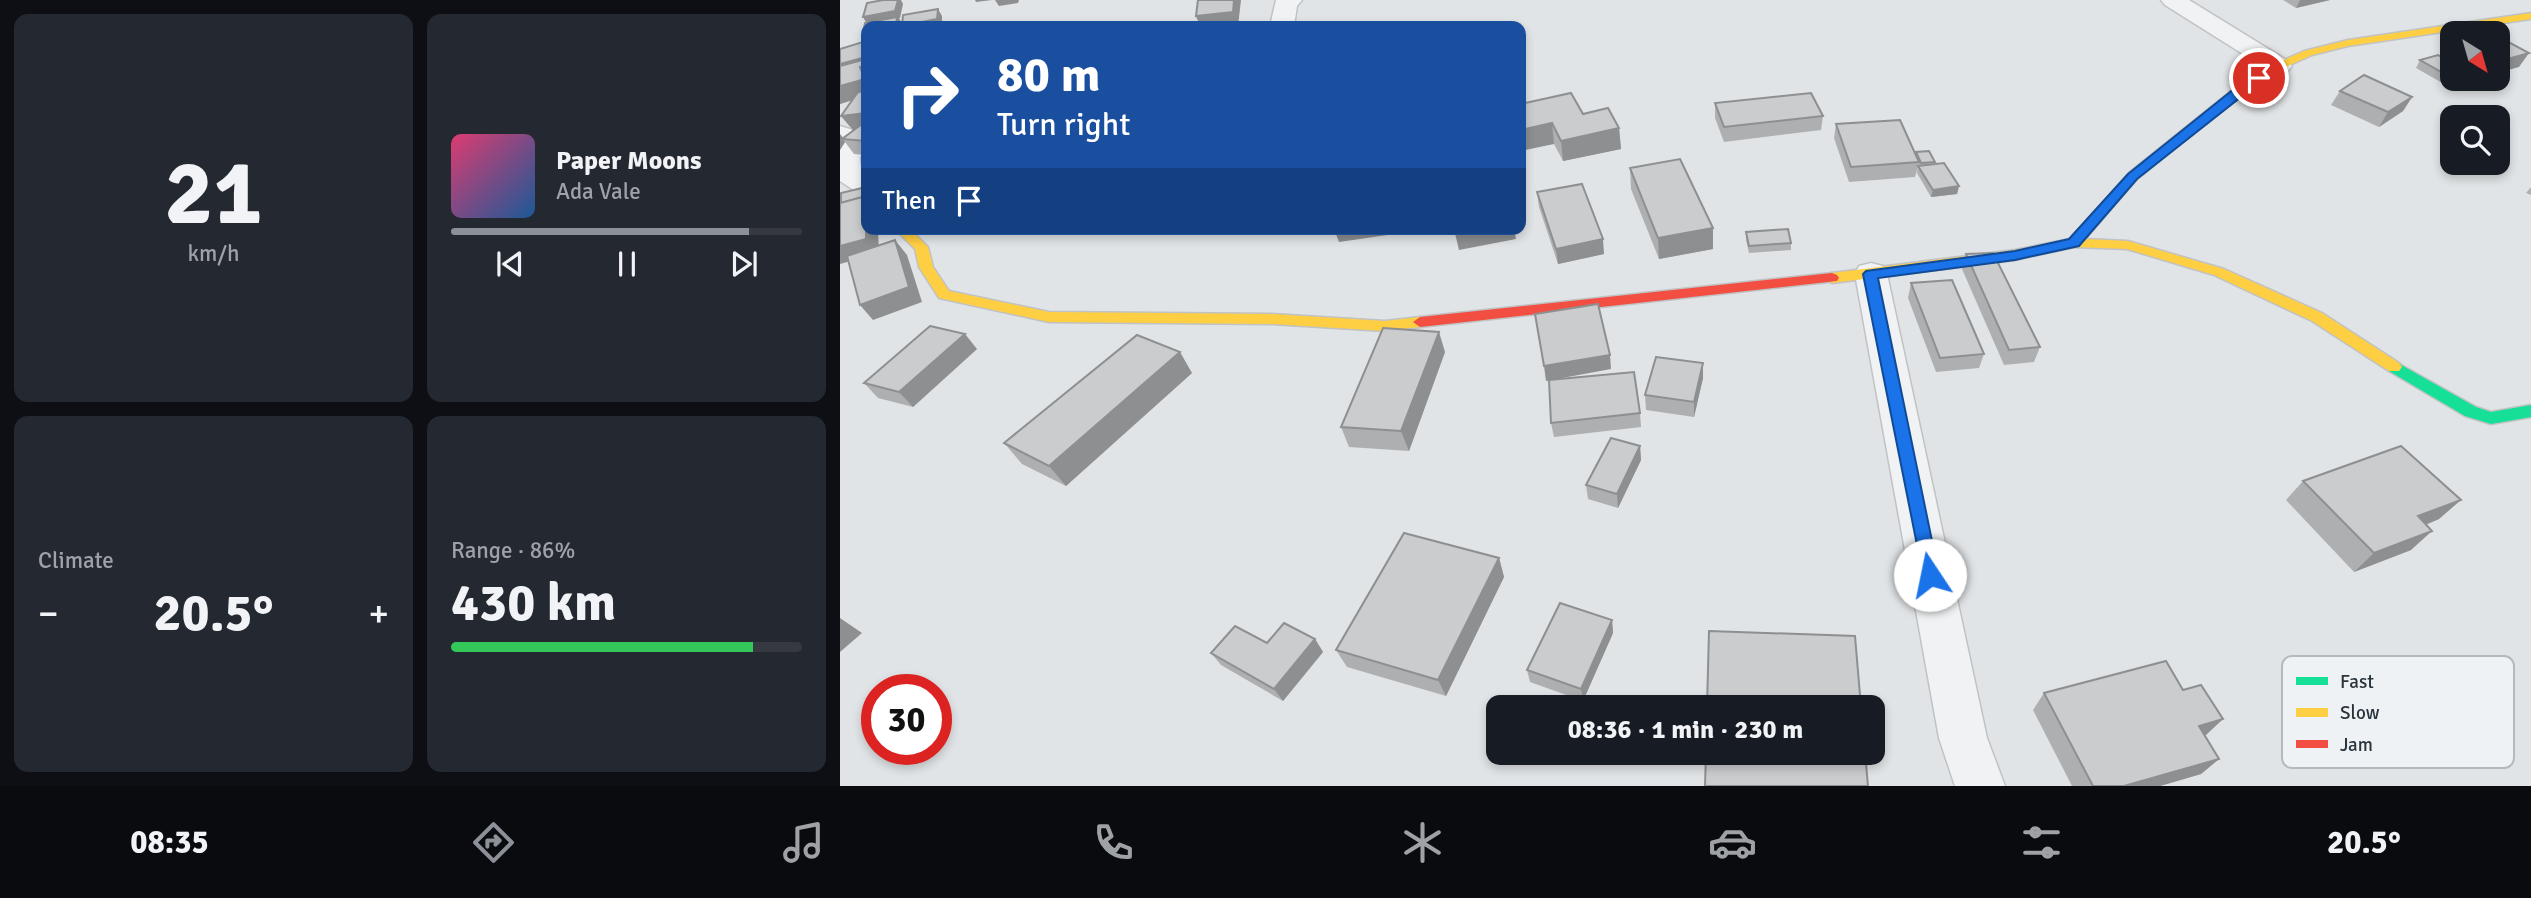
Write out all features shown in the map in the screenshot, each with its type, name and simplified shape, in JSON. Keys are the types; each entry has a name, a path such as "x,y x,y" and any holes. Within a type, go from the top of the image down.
{"street":[{"path":"1283,21 1286,3 1290,0"},
{"path":"2173,0 2279,66"},
{"path":"2074,243 2133,176 2239,90 2279,66 2308,53 2348,43 2531,16"},
{"path":"840,134 859,141 846,156 846,172 861,182"},
{"path":"908,235 921,247 926,267 944,295 1049,317 1272,319 1385,326 1871,274 2015,255 2074,243 2128,245 2219,272 2317,317 2426,388 2471,412 2491,418 2531,411"},
{"path":"1871,274 1963,738 1980,786"}],"building":[{"path":"898,0 895,11 863,17 867,3"},
{"path":"1198,0 1234,0 1233,12 1196,16"},
{"path":"938,9 937,19 927,21 902,21 903,15"},
{"path":"897,17 897,21 876,21"},
{"path":"861,43 861,58 840,64 840,49"},
{"path":"2510,43 2529,53 2510,58"},
{"path":"2438,55 2440,71 2420,60"},
{"path":"861,60 861,80 840,86 840,66"},
{"path":"2364,75 2412,97 2388,112 2340,91"},
{"path":"861,92 861,114 841,116"},
{"path":"1571,93 1583,114 1608,108 1619,128 1561,141 1552,123 1526,129 1526,103"},
{"path":"1811,93 1823,116 1724,127 1715,103"},
{"path":"1900,120 1919,162 1851,167 1836,124"},
{"path":"861,125 861,141 842,139"},
{"path":"1929,151 1935,162 1921,163 1916,152"},
{"path":"1680,159 1713,228 1658,238 1630,168"},
{"path":"1944,163 1959,186 1933,190 1918,166"},
{"path":"1582,184 1603,239 1556,249 1537,192"},
{"path":"861,188 861,198 841,203 841,193"},
{"path":"861,197 861,235 866,235 866,239 840,246 840,203"},
{"path":"1788,229 1791,243 1749,246 1746,232"},
{"path":"895,240 909,287 860,305 847,256"},
{"path":"1993,253 2040,347 2009,350 1966,254"},
{"path":"1952,280 1984,354 1940,358 1911,283"},
{"path":"1598,304 1610,355 1544,366 1535,314"},
{"path":"930,326 965,334 899,392 864,383"},
{"path":"1383,328 1439,332 1401,431 1341,427"},
{"path":"1137,335 1180,352 1049,466 1004,443"},
{"path":"1656,357 1703,363 1694,402 1645,395"},
{"path":"1634,372 1640,413 1551,423 1549,380"},
{"path":"1611,438 1640,446 1617,494 1586,485"},
{"path":"2401,446 2461,500 2418,516 2432,531 2374,553 2303,481"},
{"path":"1404,533 1499,558 1438,680 1336,650"},
{"path":"1560,603 1612,620 1581,689 1527,670"},
{"path":"1284,623 1315,639 1274,689 1211,653 1235,626 1267,643"},
{"path":"1709,631 1855,636 1860,695 1707,695"},
{"path":"2166,661 2183,690 2201,685 2223,719 2199,726 2219,759 2124,786 2093,786 2044,693"},
{"path":"1706,765 1866,765 1868,786 1705,786"}],"traffic: fast":[{"path":"2394,367 2471,412 2491,418 2531,411"}],"traffic: slow":[{"path":"2074,243 2133,176 2239,90 2279,66 2308,53 2348,43 2531,16"},
{"path":"908,235 921,247 926,267 944,295 1049,317 1272,319 1385,326 1420,322"},
{"path":"1832,278 2015,255 2074,243 2128,245 2219,272 2317,317 2394,367"}],"traffic: jam":[{"path":"1420,322 1832,278"}],"route":[{"path":"1930,575 1871,274 2015,255 2074,243 2133,176 2239,90 2259,78"}]}
